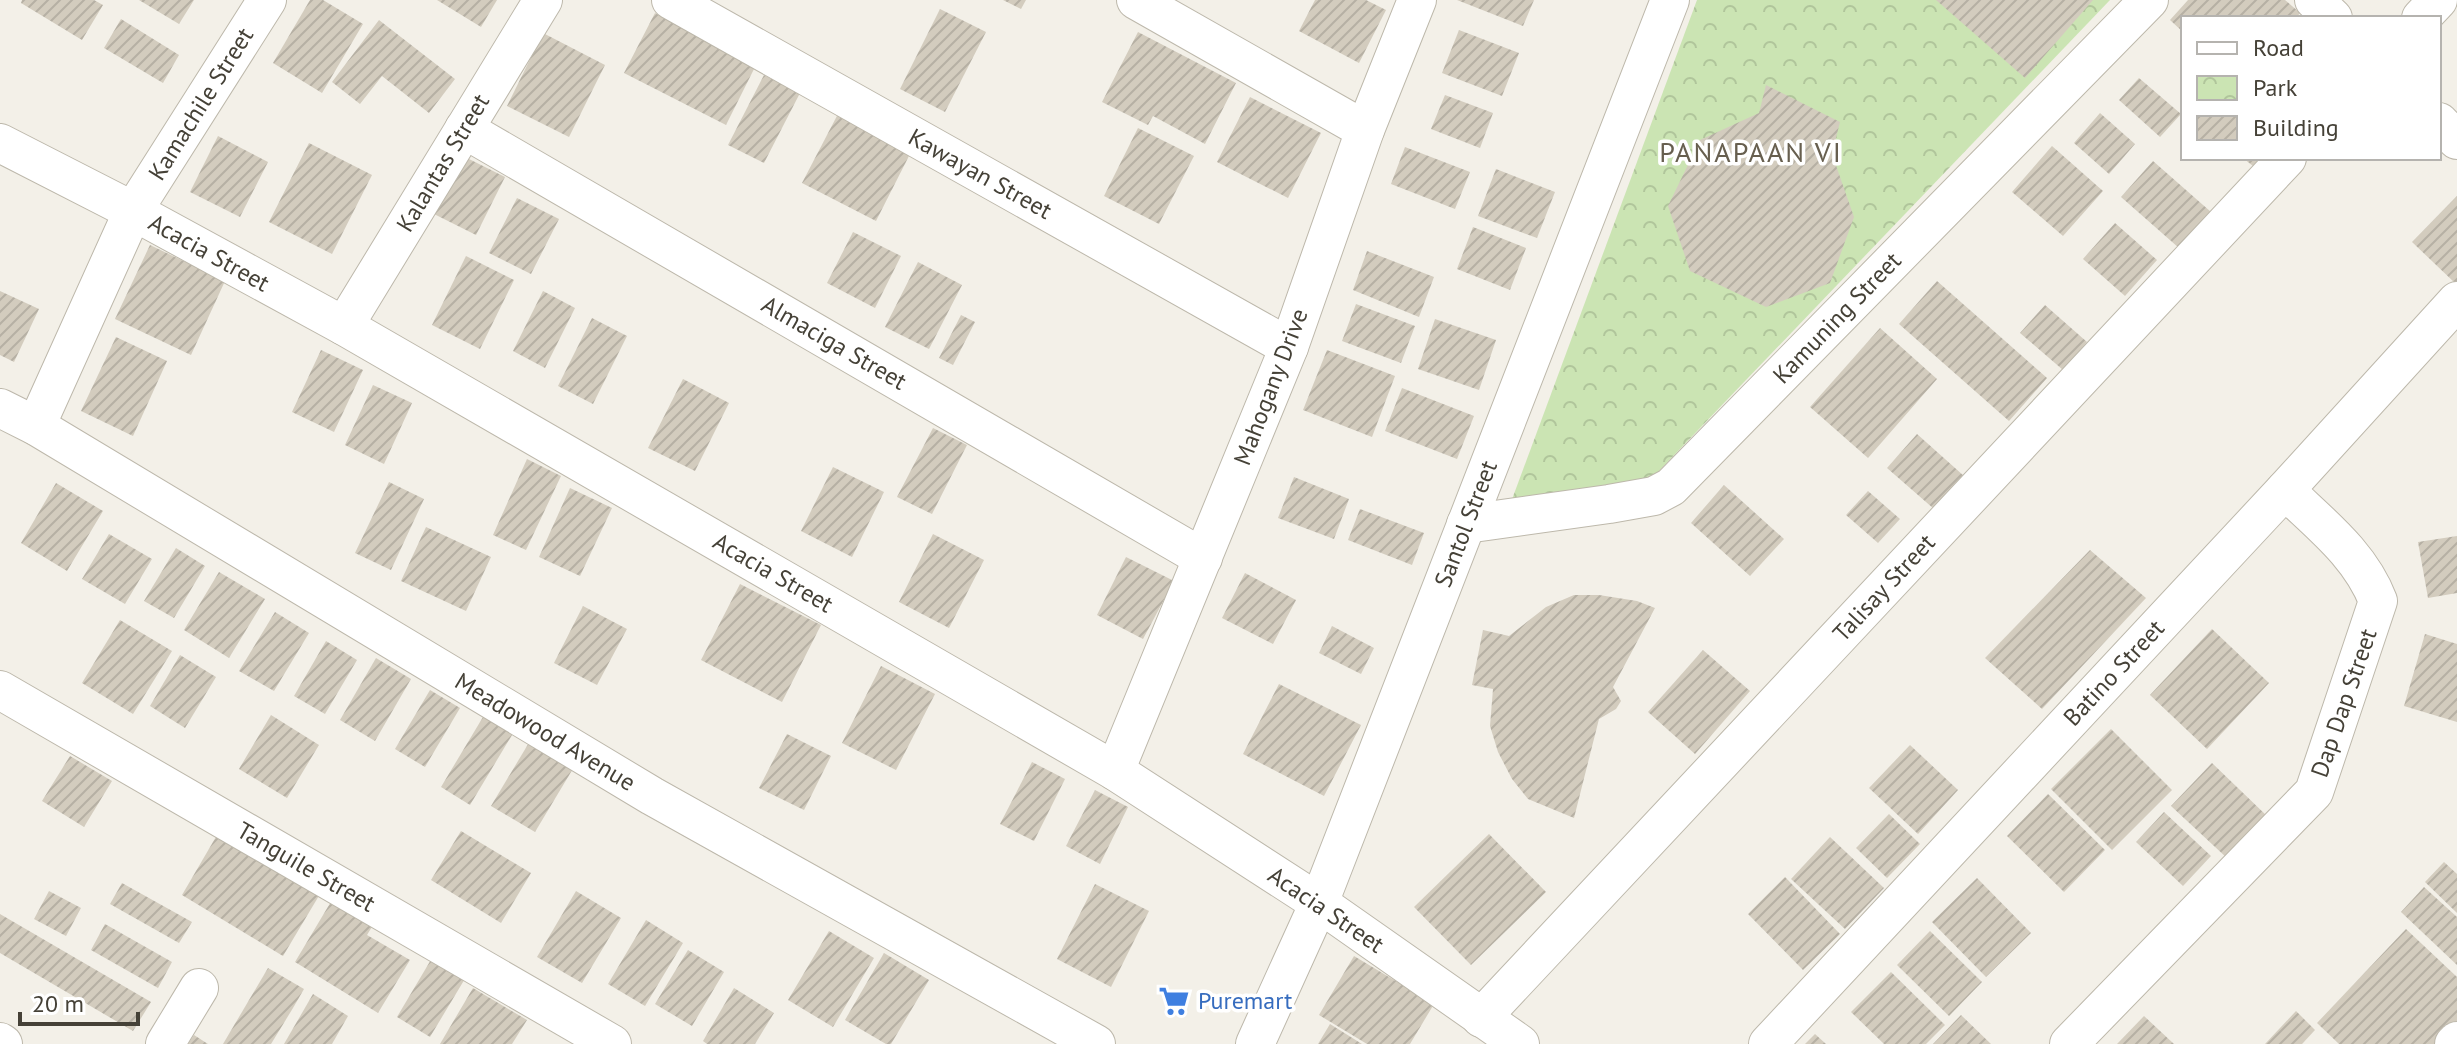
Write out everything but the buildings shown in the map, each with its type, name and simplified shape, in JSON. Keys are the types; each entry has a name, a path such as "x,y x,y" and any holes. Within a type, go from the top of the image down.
{"street":[{"name":"Kamachile Street","path":"36,426 133,211 267,0"},
{"name":"Kalantas Street","path":"344,326 543,0"},
{"name":"Kawayan Street","path":"671,0 1289,347"},
{"path":"1136,0 1365,130"},
{"name":"Mahogany Drive","path":"1115,771 1289,347 1365,130 1417,0"},
{"name":"Santol Street","path":"1255,1044 1319,903 1670,0"},
{"name":"Kamuning Street","path":"1466,524 1654,496 1671,487 2149,0"},
{"path":"2314,0 2331,16"},
{"path":"2423,16 2438,0"},
{"path":"2441,124 2457,140"},
{"name":"Almaciga Street","path":"464,129 1203,558"},
{"name":"Acacia Street","path":"0,143 133,211 344,326 1115,771 1319,903 1520,1044"},
{"name":"Talisay Street","path":"1481,1018 2285,160"},
{"name":"Batino Street","path":"1768,1044 2457,301"},
{"name":"Meadowood Avenue","path":"0,408 36,426 652,796 1096,1044"},
{"name":"Dap Dap Street","path":"2069,1044 2314,792 2378,601 2370,580 2352,555 2285,490"},
{"name":"Tanguile Street","path":"0,690 612,1044"},
{"path":"165,1044 199,988"}],"green space":[{"path":"1697,0 2110,0 1634,497 1511,502"}],"place":[{"name":"Puremart","path":"1174,1001"}],"district":[{"name":"PANAPAAN VI","path":"1751,152"}]}
